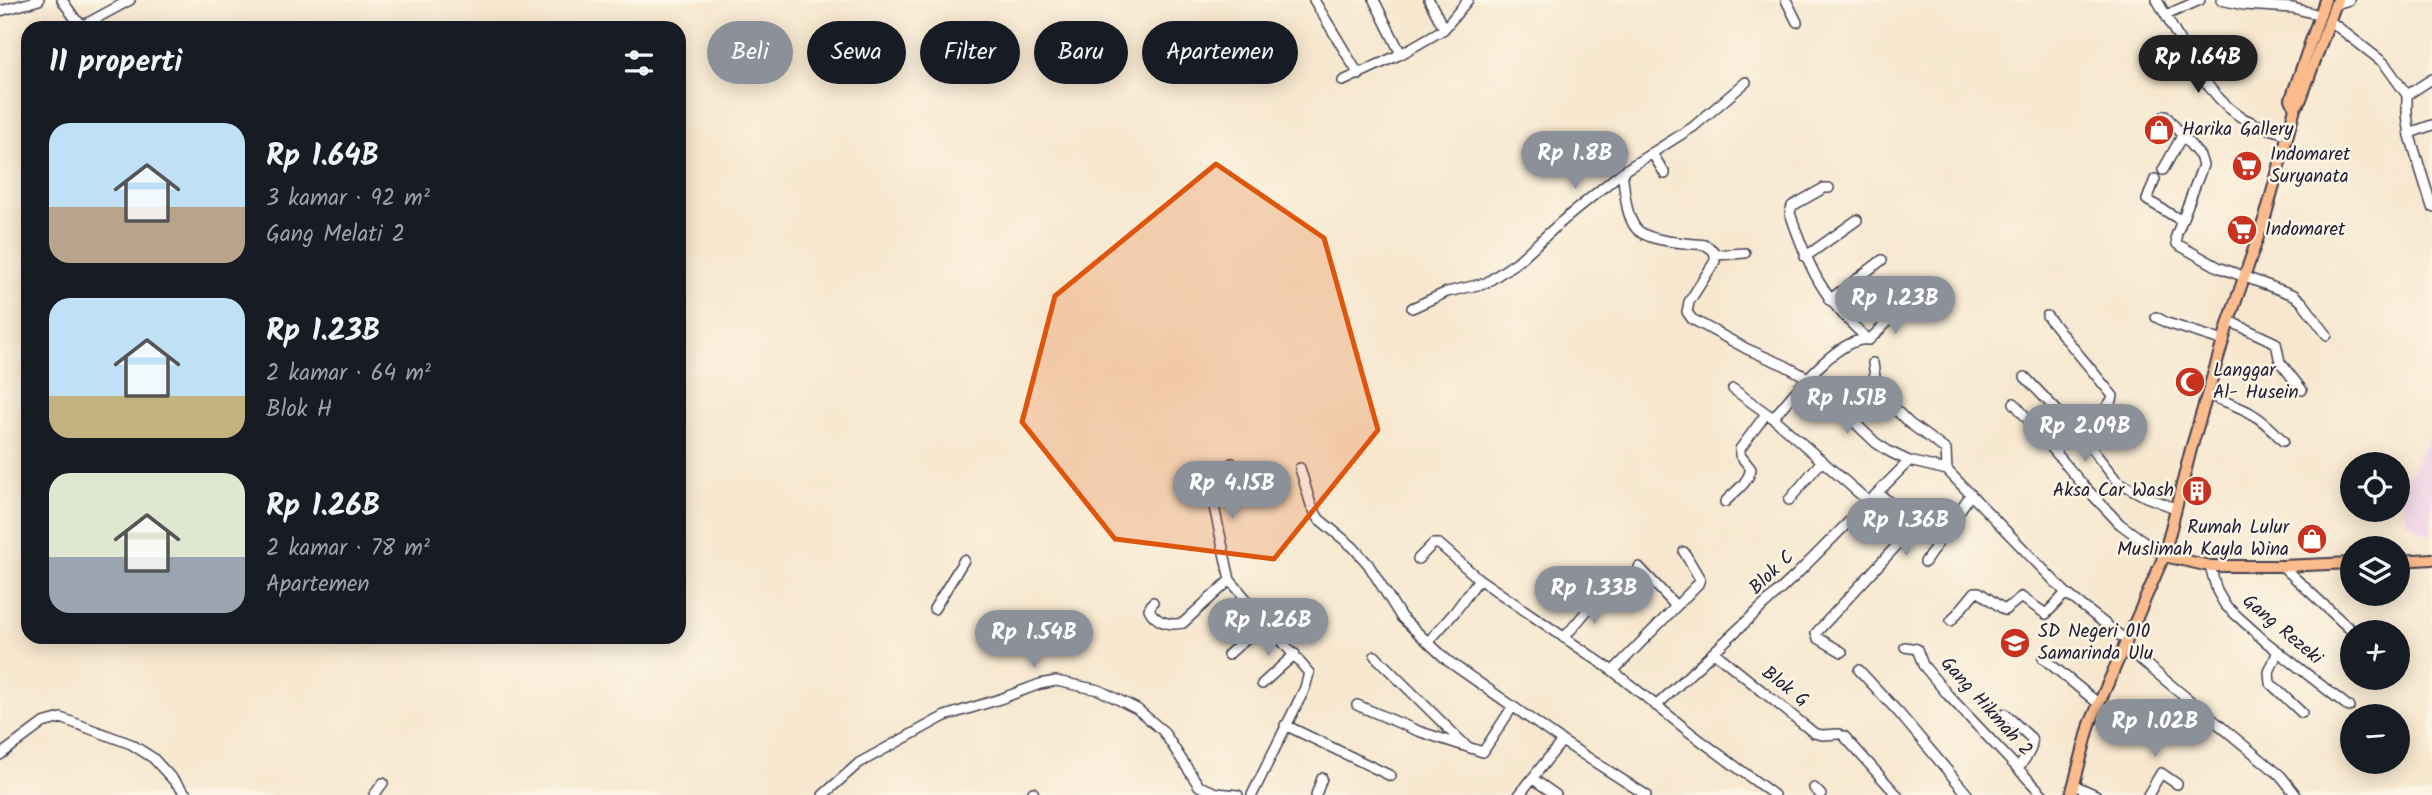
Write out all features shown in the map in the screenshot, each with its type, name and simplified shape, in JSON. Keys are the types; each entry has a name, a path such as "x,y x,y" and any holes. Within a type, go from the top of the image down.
{"main road":[{"path":"2072,790 2090,724 2164,556 2175,508 2229,321 2266,214 2295,108 2301,99 2330,1"},
{"path":"2164,556 2210,566 2340,564"},
{"path":"2410,560 2432,559"}],"street":[{"path":"0,11 39,0"},
{"path":"62,0 78,21"},
{"path":"91,21 130,0"},
{"path":"1314,0 1359,75"},
{"path":"1374,0 1401,54"},
{"path":"1429,0 1444,29"},
{"path":"1343,81 1401,54 1444,29 1468,0"},
{"path":"1786,0 1797,22"},
{"path":"2157,0 2200,75 2226,105 2246,120 2288,135"},
{"path":"2166,15 2200,0"},
{"path":"2221,0 2244,5 2293,8 2325,18 2384,63 2407,95 2410,133 2429,186 2432,207"},
{"path":"2330,1 2348,0"},
{"path":"2407,95 2432,79"},
{"path":"1412,308 1447,292 1486,283 1517,262 1622,172 1712,113 1746,82"},
{"path":"2165,115 2200,156 2203,165 2176,240 2180,247 2218,267 2294,295 2327,335"},
{"path":"2410,133 2432,125"},
{"path":"2163,170 2182,136"},
{"path":"1652,153 1665,174"},
{"path":"1622,172 1629,213 1634,227 1643,235 1704,245 1716,255 1715,261 1689,302 1687,312 1692,319 1808,378 1876,443 1909,461 1947,470 2066,593 2280,776 2296,795"},
{"path":"2155,179 2147,200 2182,221"},
{"path":"1829,188 1824,188 1790,209 1790,213 1816,280 1835,308 1869,340"},
{"path":"1805,257 1857,220"},
{"path":"1716,255 1745,253"},
{"path":"1829,300 1882,260"},
{"path":"1725,502 1749,477 1751,469 1740,455 1740,449 1770,416 1831,355 1859,339 1869,340 1900,310"},
{"path":"2047,316 2113,396 2083,439"},
{"path":"2156,317 2224,341"},
{"path":"2229,321 2276,343 2283,367 2302,390"},
{"path":"1872,363 1877,391 1909,423 1945,450 1947,470"},
{"path":"2025,377 2083,439 2117,481 2146,497 2175,508"},
{"path":"1733,389 1770,416 1869,502"},
{"path":"2207,395 2252,412 2283,441"},
{"path":"2014,403 2083,485 2120,524 2164,556"},
{"name":"Blok C","path":"1656,706 1879,493 1909,461"},
{"path":"1789,500 1821,462"},
{"path":"1232,463 1211,493 1230,580 1309,673 1309,680 1252,795"},
{"path":"1300,468 1311,505 1319,519 1353,547 1368,565 1401,617 1448,662 1646,795"},
{"path":"1842,652 1818,638 1816,633 1911,530 1907,519 1879,493"},
{"path":"1925,562 1971,494"},
{"path":"1418,559 1436,543 1479,579 1613,671 1774,795"},
{"path":"1613,671 1700,579 1684,551"},
{"path":"934,609 964,560"},
{"name":"Gang Rezeki","path":"2210,566 2217,591 2225,605 2344,704"},
{"path":"2283,566 2340,620"},
{"path":"1639,567 1675,605"},
{"path":"1429,641 1479,579"},
{"path":"1153,602 1149,610 1157,620 1177,625 1183,623 1230,580"},
{"path":"1951,621 1975,593 1979,592 2005,610 2021,597 2046,614 2066,593"},
{"path":"1564,638 1600,595"},
{"path":"1228,655 1265,621"},
{"name":"Gang Hikmah 2","path":"1905,647 1917,649 1923,665 1948,695 2043,795"},
{"path":"2278,651 2269,671 2270,683 2302,713"},
{"name":"Blok G","path":"1714,652 1814,733 1842,735 1897,795"},
{"path":"1262,684 1295,654"},
{"path":"1375,656 1466,746"},
{"path":"2043,659 2099,704"},
{"path":"1859,670 1968,795"},
{"path":"823,795 859,764 953,712 1056,681 1091,688 1138,709 1163,731 1199,786 1217,793 1238,795"},
{"path":"1357,705 1418,731 1479,751 1486,750 1513,706"},
{"path":"2005,714 2033,742 2033,747 2018,769"},
{"path":"0,755 43,723 61,718 131,744 153,758 187,795"},
{"path":"1285,725 1391,776"},
{"path":"1519,795 1562,741"},
{"path":"2148,795 2161,773 2177,784"},
{"path":"1316,795 1322,778"},
{"path":"1533,779 1556,795"},
{"path":"374,795 383,783"},
{"path":"2072,790 2096,795"}],"highlighted area":[{"path":"1216,164 1324,238 1378,430 1274,559 1115,539 1022,422 1055,296"}],"shaded area":[{"path":"2432,431 2432,535 2408,522 2410,473"}],"place":[{"name":"Harika Gallery","path":"2159,130"},
{"name":"Indomaret Suryanata","path":"2247,166"},
{"name":"Indomaret","path":"2242,230"},
{"name":"Langgar Al- Husein","path":"2190,382"},
{"name":"Aksa Car Wash","path":"2197,491"},
{"name":"Rumah Lulur Muslimah Kayla Wina","path":"2312,539"},
{"name":"SD Negeri 010 Samarinda Ulu","path":"2015,643"}]}
